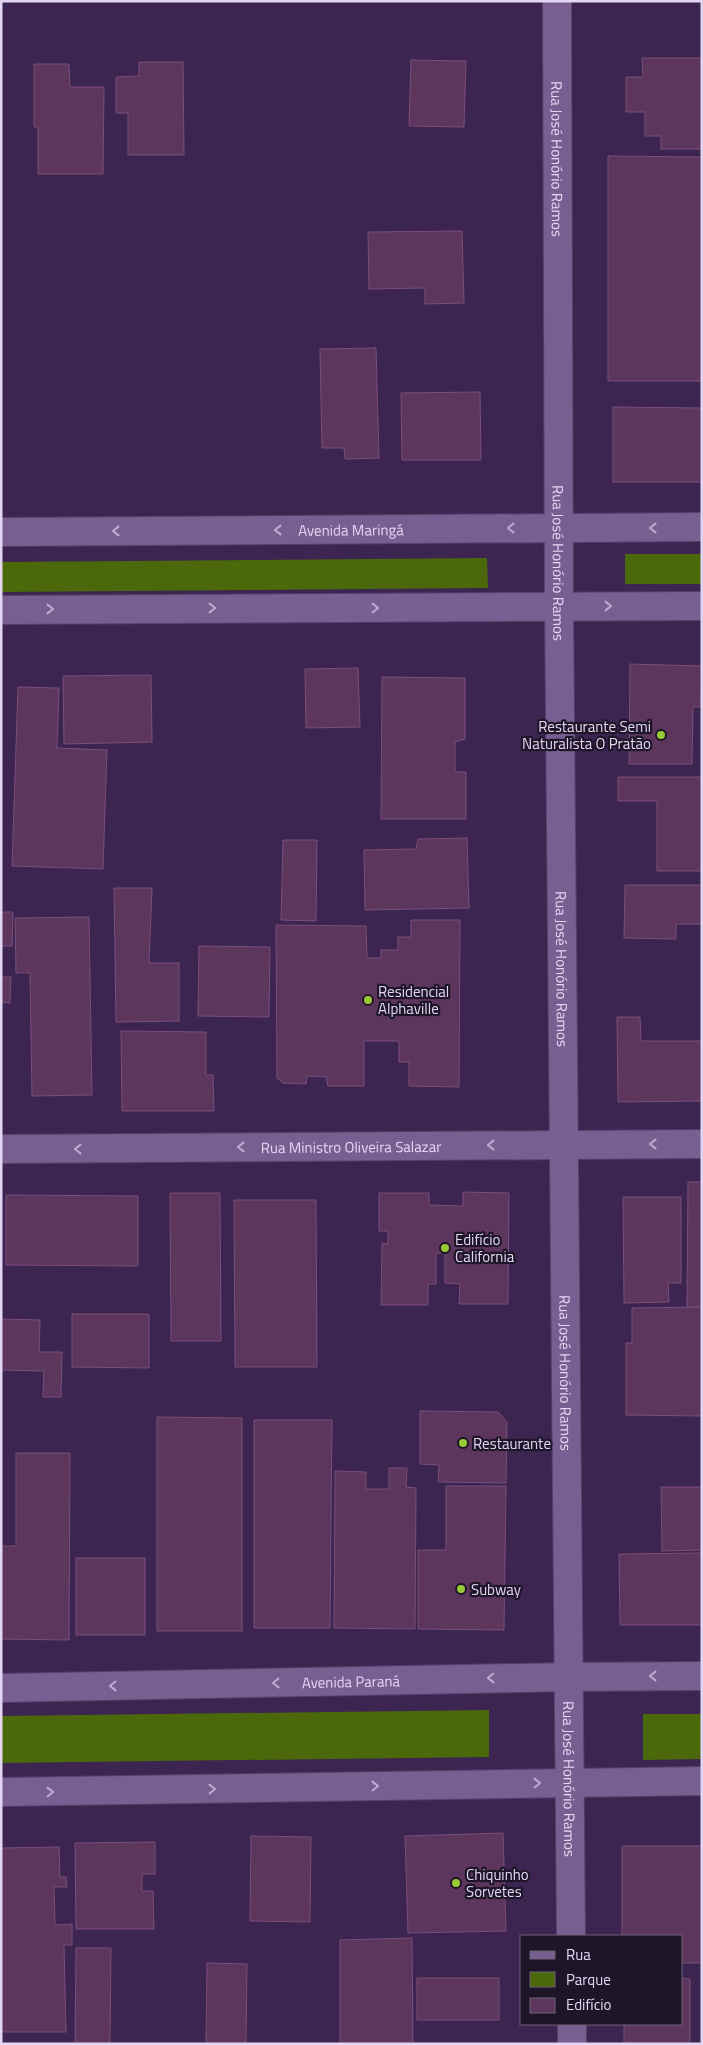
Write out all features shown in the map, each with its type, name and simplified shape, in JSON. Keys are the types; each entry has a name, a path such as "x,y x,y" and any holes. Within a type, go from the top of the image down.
{"street":[{"name":"Rua José Honório Ramos","path":"557,1 559,606 571,1935"},
{"name":"Avenida Maringá","path":"1,532 702,527"},
{"path":"1,610 702,606"},
{"name":"Rua Ministro Oliveira Salazar","path":"1,1149 702,1144"},
{"name":"Avenida Paraná","path":"1,1688 702,1676"},
{"path":"1,1792 570,1782 702,1782"},
{"path":"572,2025 572,2044"}],"green space":[{"path":"625,554 702,554 702,584 625,584"},
{"path":"487,558 488,588 1,592 1,562"},
{"path":"489,1710 489,1757 1,1763 1,1716"},
{"path":"643,1714 702,1714 702,1759 643,1760"}],"building":[{"path":"642,58 702,58 702,149 661,149 661,136 645,136 645,112 626,112 626,77 643,77"},
{"path":"411,60 466,61 464,127 409,126"},
{"path":"139,62 183,62 184,155 128,155 128,113 116,113 116,77 139,76"},
{"path":"34,64 69,64 70,87 104,87 103,174 38,174 38,127 34,127"},
{"path":"608,156 702,157 702,381 608,381"},
{"path":"462,231 464,303 425,304 425,288 369,289 368,232"},
{"path":"376,348 379,458 345,459 344,448 322,448 320,349"},
{"path":"480,392 481,460 402,460 401,393"},
{"path":"613,407 702,408 702,482 613,482"},
{"name":"Restaurante Semi Naturalista O Pratão","path":"630,664 702,666 701,707 693,707 692,764 629,764"},
{"path":"358,668 360,727 306,728 305,669"},
{"path":"151,675 152,742 64,744 63,676"},
{"path":"382,677 465,678 465,739 455,742 455,772 466,772 466,819 381,819"},
{"path":"18,687 59,688 57,748 107,750 103,869 12,866"},
{"path":"618,777 702,777 702,871 657,871 657,801 618,801"},
{"path":"467,838 469,908 365,910 364,850 416,849 418,839"},
{"path":"283,840 317,840 316,921 281,920"},
{"path":"625,885 702,885 702,924 676,924 676,939 624,938"},
{"path":"114,888 152,888 149,963 179,963 179,1021 116,1022"},
{"path":"1,912 13,912 12,946 1,946"},
{"path":"89,917 92,1095 32,1096 30,973 16,973 15,918"},
{"name":"Residencial Alphaville","path":"411,920 460,920 459,1087 409,1086 409,1062 399,1062 399,1041 364,1041 364,1086 328,1086 326,1077 307,1076 306,1084 283,1083 277,1078 276,925 366,926 367,958 381,958 381,950 398,950 398,937 411,937"},
{"path":"199,946 270,947 269,1017 198,1016"},
{"path":"1,977 11,977 10,1003 1,1002"},
{"path":"617,1017 640,1017 641,1041 702,1041 702,1101 618,1102"},
{"path":"121,1031 206,1032 206,1075 213,1075 214,1111 122,1111"},
{"path":"688,1182 702,1182 702,1307 687,1307"},
{"name":"Edifício California","path":"463,1192 509,1193 508,1304 459,1304 460,1284 445,1283 445,1253 436,1253 436,1284 428,1284 428,1305 381,1305 382,1243 388,1244 388,1231 379,1231 379,1193 429,1193 429,1205 463,1206"},
{"path":"170,1193 220,1193 221,1341 171,1341"},
{"path":"6,1195 138,1196 138,1266 6,1265"},
{"path":"623,1197 681,1197 681,1283 668,1283 669,1302 624,1303"},
{"path":"234,1200 316,1200 317,1367 235,1367"},
{"path":"702,1307 702,1416 626,1415 626,1343 632,1343 632,1308"},
{"path":"72,1314 149,1314 149,1368 72,1367"},
{"path":"1,1319 40,1320 39,1352 62,1352 61,1397 43,1397 44,1371 1,1370"},
{"name":"Restaurante","path":"420,1411 498,1412 507,1422 506,1483 438,1482 439,1465 420,1464"},
{"path":"157,1417 242,1418 242,1631 157,1631"},
{"path":"254,1420 332,1420 330,1628 254,1628"},
{"path":"16,1453 70,1453 69,1640 1,1639 1,1546 16,1546"},
{"path":"389,1468 407,1468 406,1487 416,1488 415,1629 334,1628 335,1471 366,1472 366,1489 389,1489"},
{"name":"Subway","path":"446,1486 506,1486 504,1630 418,1629 418,1550 446,1550"},
{"path":"661,1487 702,1487 702,1550 662,1551"},
{"path":"702,1553 702,1625 620,1625 619,1554"},
{"path":"76,1558 145,1558 145,1635 76,1635"},
{"name":"Chiquinho Sorvetes","path":"503,1833 506,1931 408,1933 405,1836"},
{"path":"251,1836 311,1837 310,1922 250,1921"},
{"path":"155,1842 155,1874 142,1874 142,1891 153,1891 154,1929 76,1929 75,1843"},
{"path":"622,1846 702,1846 702,1963 683,1963 683,1935 622,1935"},
{"path":"59,1847 60,1877 66,1877 67,1887 54,1887 55,1925 72,1924 72,1945 64,1945 66,2032 1,2032 1,1848"},
{"path":"412,1938 413,2044 340,2044 340,1940"},
{"path":"76,1948 111,1948 110,2044 75,2044"},
{"path":"207,1963 247,1964 246,2044 206,2044"},
{"path":"417,1978 499,1978 499,2020 417,2020"},
{"path":"683,1978 690,1979 690,2044 624,2044 624,2025 683,2025"}],"place":[{"name":"Restaurante Semi Naturalista O Pratão","path":"661,735"},
{"name":"Residencial Alphaville","path":"368,1000"},
{"name":"Edifício California","path":"445,1248"},
{"name":"Restaurante","path":"463,1443"},
{"name":"Subway","path":"461,1589"},
{"name":"Chiquinho Sorvetes","path":"456,1883"}]}
